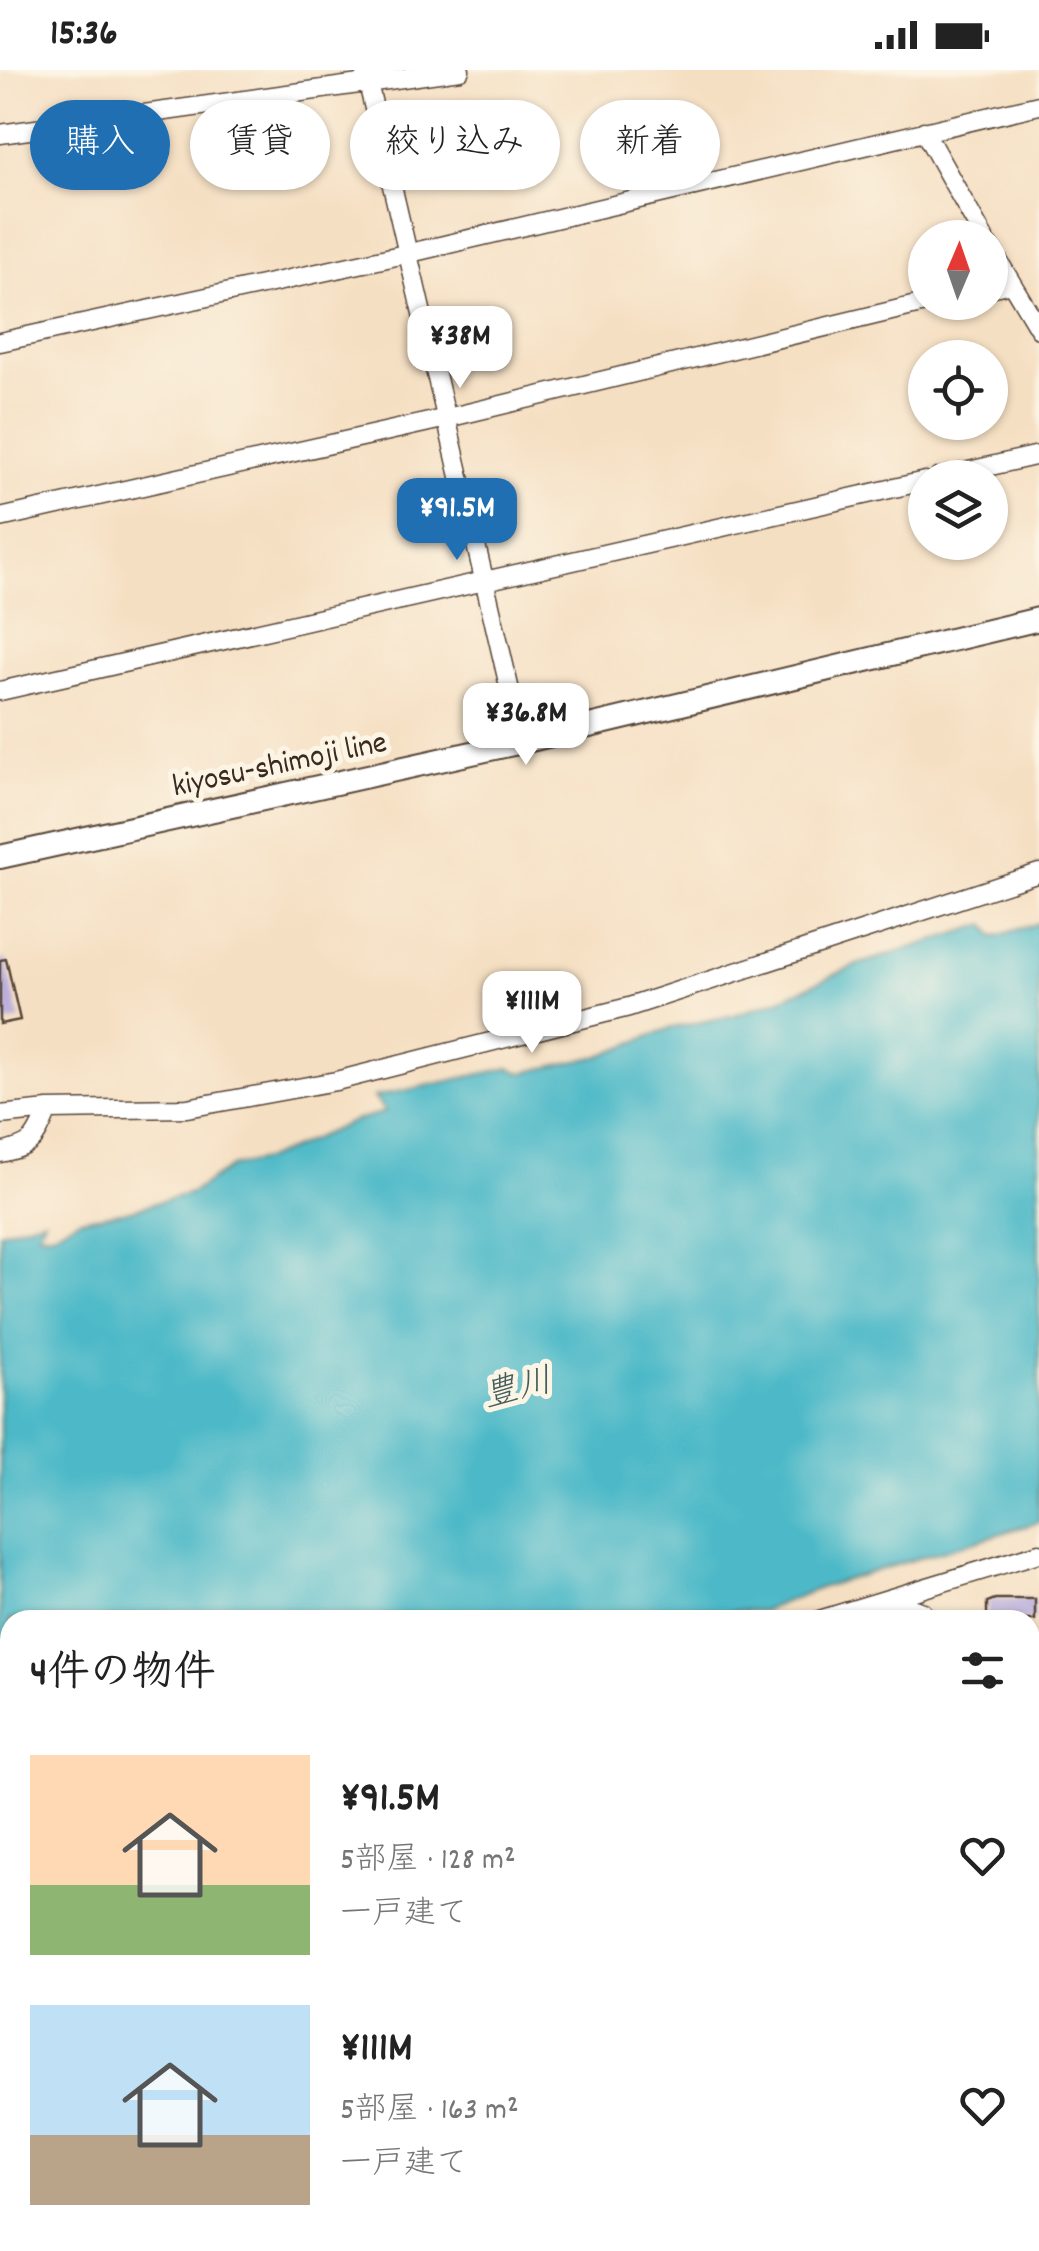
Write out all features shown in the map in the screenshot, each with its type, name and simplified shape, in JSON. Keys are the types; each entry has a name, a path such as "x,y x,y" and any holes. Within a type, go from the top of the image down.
{"main road":[{"name":"kiyosu-shimoji line","path":"0,858 522,742 1039,619"}],"street":[{"path":"0,134 367,76 460,70"},
{"path":"367,76 522,742"},
{"path":"0,342 410,253 1039,106"},
{"path":"924,131 974,220"},
{"path":"1008,279 1039,329"},
{"path":"0,518 448,418 908,307"},
{"path":"1008,461 1039,454"},
{"path":"0,691 908,484"},
{"path":"0,1115 48,1110 187,1108 336,1081 629,1007 1039,873"},
{"path":"0,1152 23,1148 36,1139 48,1110"},
{"path":"852,1610 1039,1553"}],"water":[{"name":"豊川","path":"1039,923 1039,1522 822,1587 764,1610 0,1610 0,1232 44,1219 38,1233 52,1233 79,1219 127,1211 191,1193 231,1167 268,1159 356,1120 385,1112 374,1097 509,1068 522,1073 600,1056 668,1029 735,1015 857,965 986,924 994,937"}],"building":[{"path":"6,959 20,1020 0,1024 0,960"},
{"path":"1035,1599 1035,1610 987,1610 987,1602"}]}
